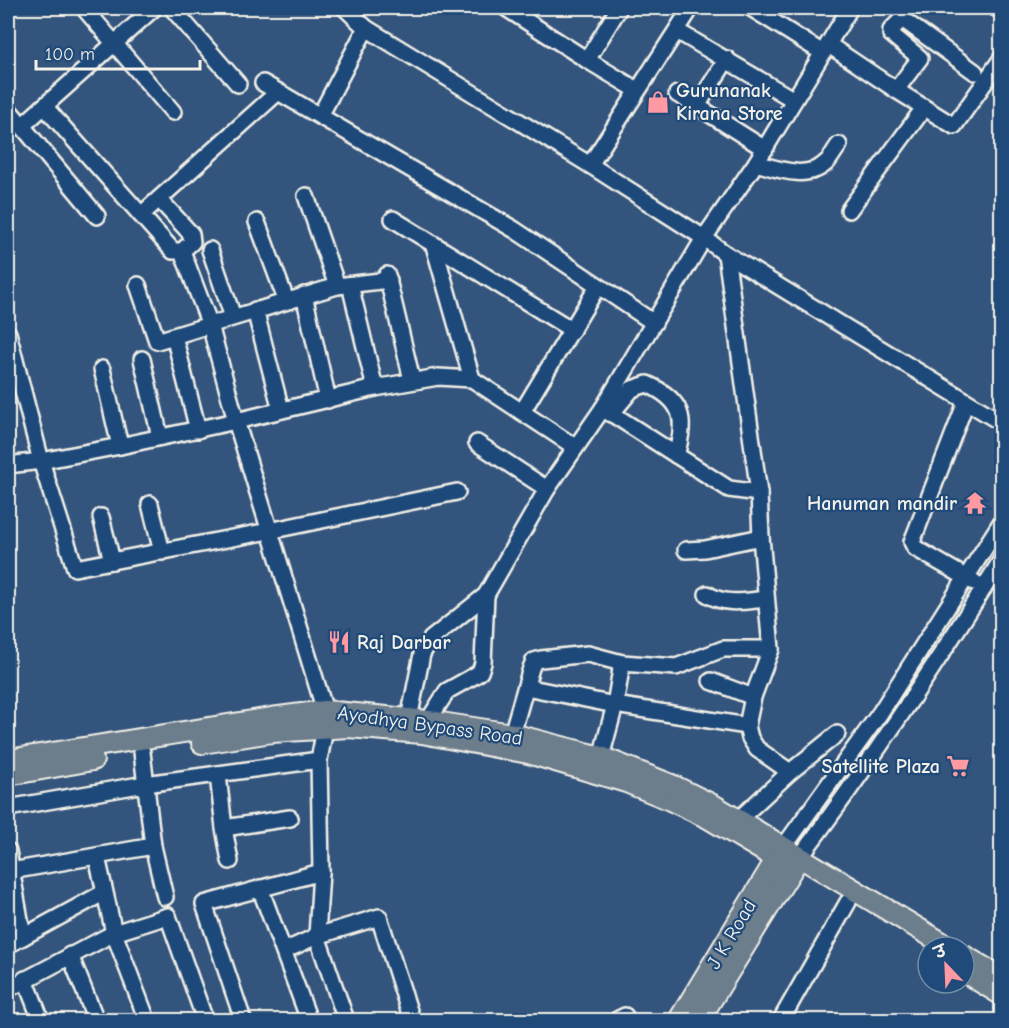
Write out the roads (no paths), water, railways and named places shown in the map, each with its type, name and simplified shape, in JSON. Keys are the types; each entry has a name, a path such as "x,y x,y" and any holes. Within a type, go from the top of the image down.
{"main road":[{"name":"Ayodhya Bypass Road","path":"8,760 271,718 409,719 512,734 601,758 674,786 738,819 848,902 916,943"},
{"name":"Ayodhya Bypass Road","path":"8,775 272,732 325,720 348,727 422,734 528,753 626,782 668,799 787,858 927,935"},
{"name":"J K Road","path":"679,1020 787,858"},
{"name":"J K Road","path":"699,1020 787,858"},
{"path":"976,963 1002,978"},
{"path":"976,979 1002,995"}],"street":[{"path":"84,8 173,112"},
{"path":"22,126 154,8"},
{"path":"172,8 238,84"},
{"path":"345,8 366,28 590,165 726,254 1002,423"},
{"path":"506,8 637,90"},
{"path":"590,165 691,8"},
{"path":"607,411 654,323 704,238 765,149 850,8"},
{"path":"996,8 1002,11"},
{"path":"756,9 954,126 1002,58"},
{"path":"587,60 614,10"},
{"path":"896,90 920,58 891,34 897,22 901,20 975,72"},
{"path":"320,116 366,28"},
{"path":"677,31 794,100"},
{"path":"697,106 727,59"},
{"path":"263,83 515,230 654,323"},
{"path":"141,215 278,92"},
{"path":"677,94 765,149"},
{"path":"44,106 173,250 182,250 192,242 191,234 159,200"},
{"path":"849,210 924,108"},
{"path":"8,109 97,216"},
{"path":"756,163 784,171 812,172 828,161 839,145"},
{"path":"306,196 337,286"},
{"path":"393,219 572,330"},
{"path":"257,222 286,300"},
{"path":"434,246 472,379"},
{"path":"182,250 210,324 236,421 325,720 319,760 321,873 317,936 346,1020"},
{"path":"210,250 233,317"},
{"path":"726,254 759,493 771,649 753,697 747,726 750,738 757,749 790,772"},
{"path":"138,285 157,341 337,286 388,278 412,380"},
{"path":"522,412 598,286"},
{"path":"352,293 375,388"},
{"path":"304,295 328,400"},
{"path":"255,310 281,410"},
{"path":"8,333 41,461 75,568 457,492"},
{"path":"174,336 198,430"},
{"path":"142,359 160,437"},
{"path":"102,369 120,446"},
{"path":"8,465 120,446 375,388 438,377 472,379 575,447"},
{"path":"409,719 422,654 431,639 486,595 547,489 575,447 607,411 639,385 647,384 654,387 675,401 681,413 682,432 676,455"},
{"path":"966,402 912,542 915,548 983,588"},
{"path":"607,411 729,489 759,493"},
{"path":"477,443 547,489"},
{"path":"150,504 162,552"},
{"path":"102,517 112,561"},
{"path":"787,858 1002,521"},
{"path":"686,550 705,549 761,537"},
{"path":"787,858 842,801 926,679 1002,559"},
{"path":"707,594 727,603 766,599"},
{"path":"428,721 447,691 480,672 483,663 486,595"},
{"path":"512,734 534,661 588,654 622,663 676,667 723,649 771,649"},
{"path":"601,758 615,705 622,663"},
{"path":"711,681 753,697"},
{"path":"526,687 615,705 747,726"},
{"path":"738,819 837,734"},
{"path":"142,752 153,846 165,897"},
{"path":"8,808 145,784 319,760"},
{"path":"218,775 230,861"},
{"path":"224,828 290,818"},
{"path":"11,871 153,846"},
{"path":"8,851 23,937"},
{"path":"97,857 114,933 147,1020"},
{"path":"243,1020 204,904 321,873"},
{"path":"260,888 309,1020"},
{"path":"8,945 104,893"},
{"path":"781,1020 848,902"},
{"path":"8,989 114,933 168,916 205,1020"},
{"path":"284,951 317,936 379,917 412,1020"},
{"path":"70,955 96,1020"},
{"path":"25,979 41,1020"}],"place":[{"name":"Gurunanak Kirana Store","path":"658,102"},
{"name":"Hanuman mandir","path":"975,503"},
{"name":"Raj Darbar","path":"339,642"},
{"name":"Satellite Plaza","path":"958,766"}]}
